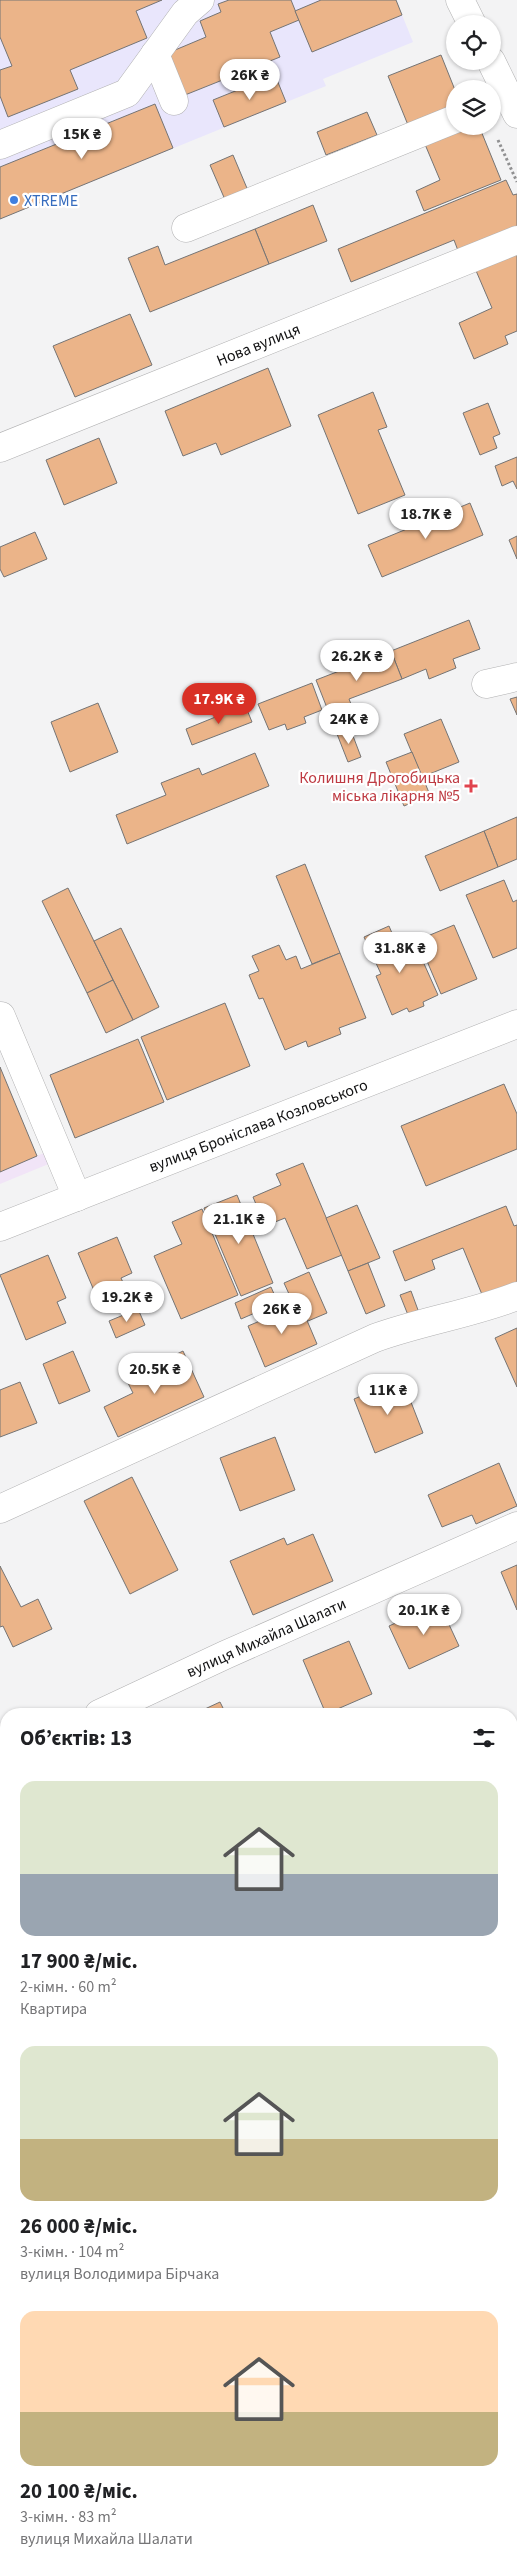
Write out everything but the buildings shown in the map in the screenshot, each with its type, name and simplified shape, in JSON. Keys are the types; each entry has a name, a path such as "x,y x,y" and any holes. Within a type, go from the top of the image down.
{"street":[{"path":"0,145 127,93 185,13 200,0"},
{"path":"460,0 468,15"},
{"path":"155,54 174,101"},
{"path":"493,70 506,105"},
{"path":"186,228 446,123"},
{"name":"Нова вулиця","path":"0,448 517,240"},
{"path":"486,684 517,677"},
{"path":"1,1016 77,1197"},
{"name":"вулиця Броніслава Козловського","path":"0,1226 517,1024"},
{"path":"0,1510 375,1338 405,1328 489,1307 517,1296"},
{"name":"вулиця Михайла Шалати","path":"112,1708 225,1655 517,1526"}],"path":[{"path":"495,135 517,182"}],"shaded area":[{"path":"0,0 396,0 413,42 323,79 326,86 0,219"},
{"path":"0,1067 36,1156 47,1152 51,1163 0,1184"}],"place":[{"name":"XTREME","path":"14,200"},
{"name":"Колишня Дрогобицька міська лікарня №5","path":"471,786"}]}
